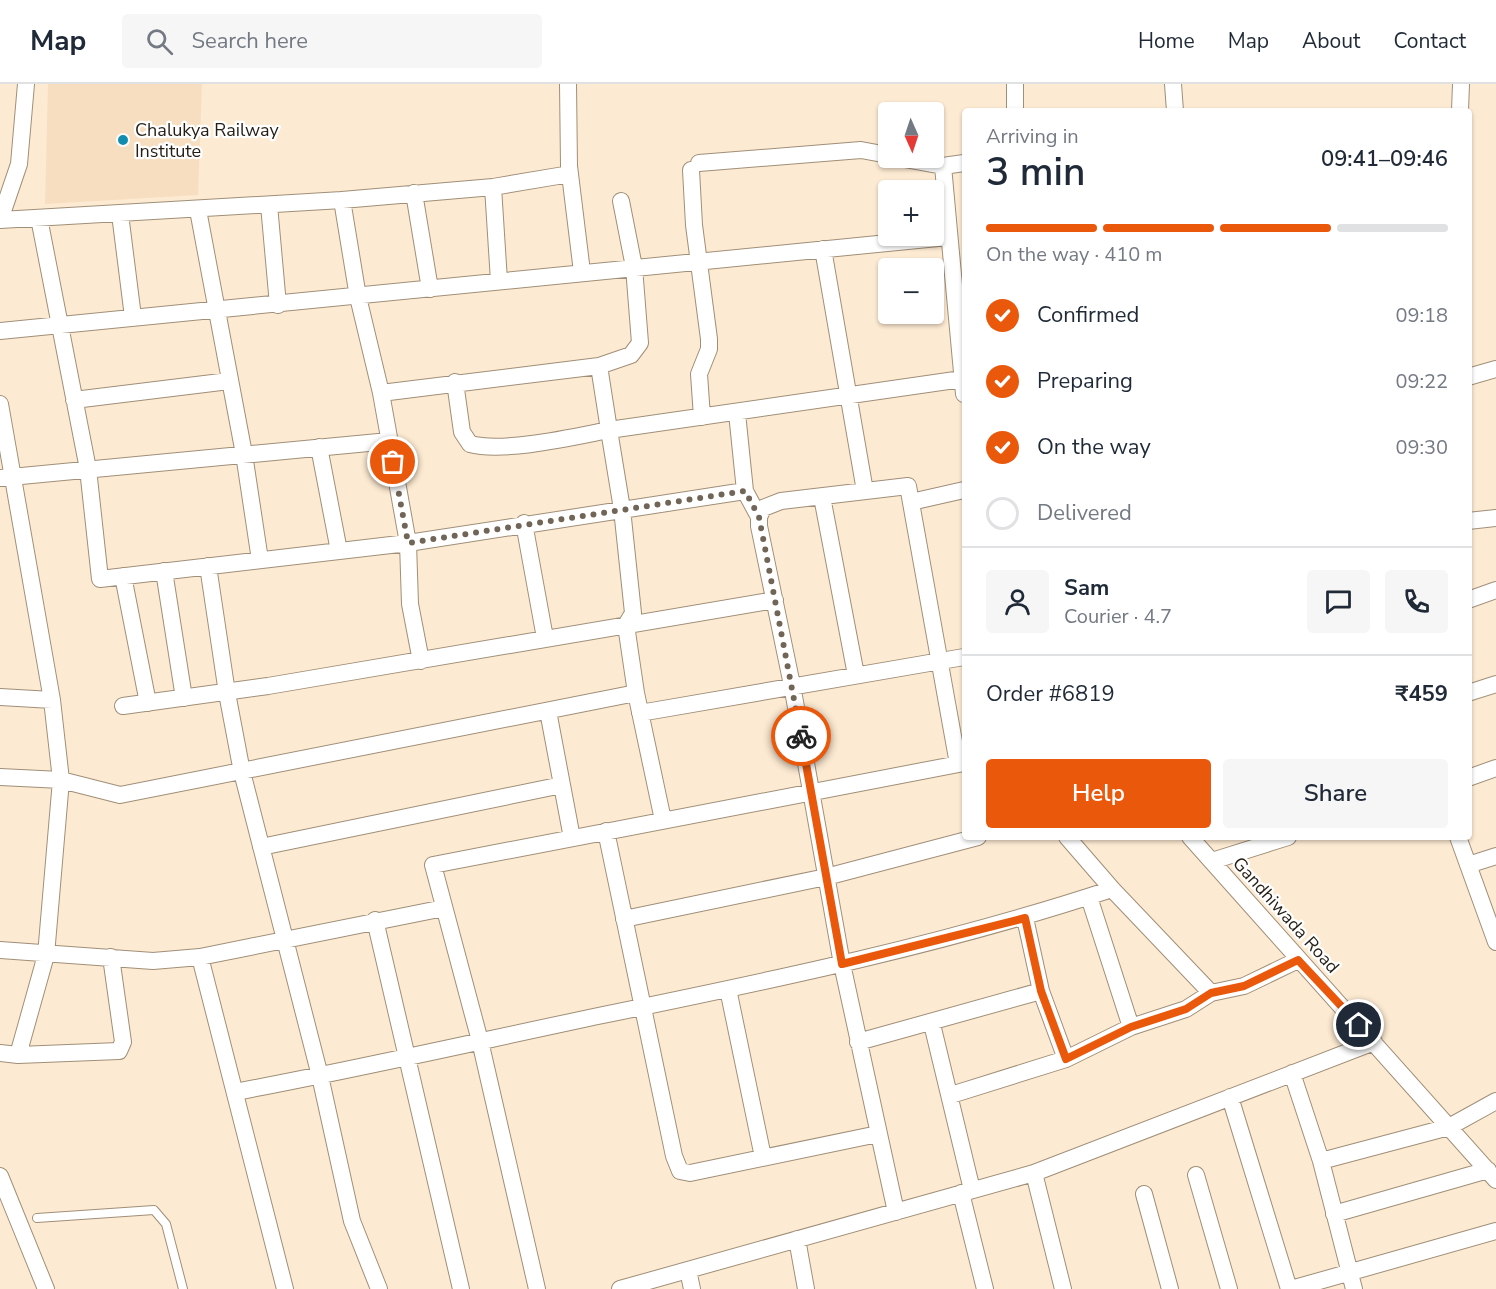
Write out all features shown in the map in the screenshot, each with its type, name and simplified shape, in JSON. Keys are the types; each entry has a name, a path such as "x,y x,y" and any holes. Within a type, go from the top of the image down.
{"street":[{"path":"26,84 19,164 0,220 342,200 493,187 570,174"},
{"path":"568,84 570,174 582,273"},
{"path":"1015,84 1015,108"},
{"path":"1173,84 1175,108"},
{"path":"1460,108 1461,84"},
{"path":"702,417 699,374 709,349 709,339 699,260 695,166 861,150 878,154"},
{"path":"944,166 962,163"},
{"path":"943,168 948,237 957,293 962,370"},
{"path":"493,187 499,281"},
{"path":"414,193 430,289"},
{"path":"342,200 358,297 381,393 408,543 410,604 421,662"},
{"path":"381,393 455,382 599,366 630,355 640,343 634,267 621,201"},
{"path":"268,205 278,305"},
{"path":"198,210 215,310 244,454 260,560"},
{"path":"120,214 133,317"},
{"path":"39,218 88,469 100,579 408,543 524,523 745,491"},
{"path":"0,331 948,237"},
{"path":"823,249 865,491"},
{"path":"599,366 622,509 633,613 626,625 636,693 663,820"},
{"path":"1472,376 1496,369"},
{"path":"74,400 229,381"},
{"path":"455,382 462,432 470,444 498,446 548,441 609,430 848,396 962,386"},
{"path":"0,404 7,477 52,700 61,780 46,954 18,1055"},
{"path":"737,413 745,491 759,517 842,964 896,1212"},
{"path":"7,477 389,441"},
{"path":"319,447 339,551"},
{"path":"537,1289 480,1041 433,865 961,763 938,661 908,486 770,504 763,508 759,517"},
{"path":"911,502 962,490"},
{"path":"822,497 856,675"},
{"path":"1472,521 1496,518"},
{"path":"524,523 545,638"},
{"path":"208,566 227,693 242,772 320,1076 352,1221 379,1289"},
{"path":"164,572 184,698"},
{"path":"123,576 148,703"},
{"path":"1472,599 1496,590"},
{"path":"123,706 227,693 421,662 545,638 775,600"},
{"path":"640,713 962,657"},
{"path":"1472,692 1496,684"},
{"path":"0,777 61,780 120,795 636,693"},
{"path":"0,697 52,700"},
{"path":"548,711 572,838"},
{"path":"1472,777 1496,768"},
{"path":"261,848 562,785"},
{"path":"606,831 642,1007 680,1171 690,1173 878,1134"},
{"path":"624,919 826,877 967,840"},
{"path":"1070,840 1112,889 1211,993"},
{"name":"Gandhiwada Road","path":"1193,840 1492,1175"},
{"path":"1212,861 1278,840"},
{"path":"1459,840 1496,942"},
{"path":"1468,865 1496,856"},
{"path":"235,1092 406,1059 480,1041 842,964 1025,918 1112,889"},
{"path":"1089,897 1131,1027"},
{"path":"0,950 153,961 200,957 285,941 375,920 444,908"},
{"path":"1025,918 1041,991 1066,1059"},
{"path":"375,920 461,1289"},
{"path":"0,1053 18,1055 119,1052 123,1042 111,957"},
{"path":"200,957 285,1289"},
{"path":"951,1095 1066,1059 1131,1027 1186,1009 1211,993 1244,986 1298,960"},
{"path":"728,989 763,1157"},
{"path":"858,1042 932,1024 1041,991"},
{"path":"932,1024 951,1095 966,1192 985,1289"},
{"path":"620,1289 1034,1173 1374,1042"},
{"path":"1292,1073 1321,1161 1354,1289"},
{"path":"1230,1097 1290,1289 1496,1231"},
{"path":"1321,1161 1449,1127 1496,1101"},
{"path":"1034,1173 1063,1289"},
{"path":"1196,1175 1228,1289"},
{"path":"1334,1214 1492,1175"},
{"path":"0,1176 46,1289"},
{"path":"1144,1194 1170,1289"},
{"path":"796,1239 806,1289"},
{"path":"688,1270 692,1289"}],"lane":[{"path":"37,1218 154,1210 166,1224 183,1289"}],"shaded area":[{"name":"Chalukya Railway Institute","path":"48,84 202,84 198,195 45,204"}],"way so far":[{"path":"393,462 408,543 524,523 745,491 748,501 759,517 801,736"}],"place":[{"name":"Chalukya Railway Institute","path":"123,140"}],"route":[{"path":"801,736 842,964 1025,918 1041,991 1066,1059 1131,1027 1186,1009 1211,993 1244,986 1298,960 1359,1025"}]}
